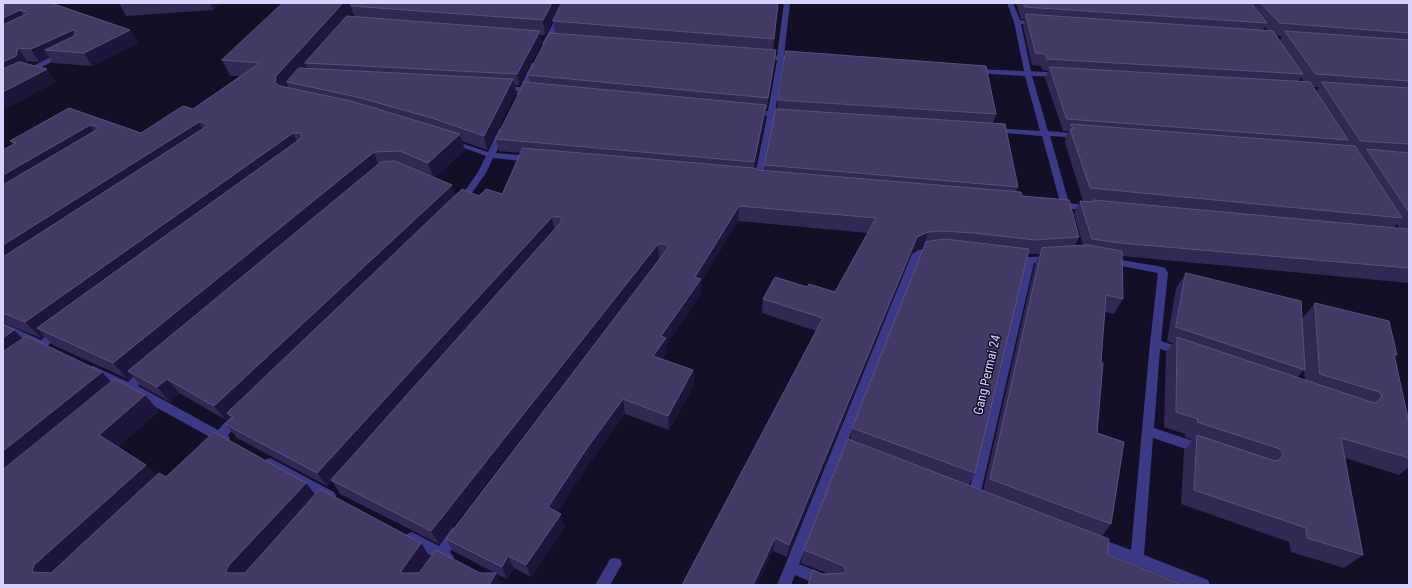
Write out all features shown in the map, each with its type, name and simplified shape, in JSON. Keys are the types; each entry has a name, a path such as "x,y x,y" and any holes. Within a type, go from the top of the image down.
{"street":[{"path":"516,102 567,3"},
{"path":"1010,3 1017,22 1028,74 1069,220"},
{"path":"758,180 781,58 784,7"},
{"path":"1017,22 1041,24"},
{"path":"3,84 66,53"},
{"path":"758,56 805,60"},
{"path":"964,70 1070,76"},
{"path":"491,87 546,91"},
{"path":"748,112 794,116"},
{"path":"454,208 462,196 482,173 507,122"},
{"path":"983,129 1085,136"},
{"path":"440,137 490,156 540,160"},
{"path":"1049,204 1096,209"},
{"path":"784,585 917,254 926,251 948,250"},
{"path":"1007,257 1030,260 1064,258"},
{"path":"1095,259 1162,270 1163,273 1155,343 1137,558"},
{"name":"Gang Permai 24","path":"988,502 970,495 1030,260"},
{"path":"25,358 67,326"},
{"path":"3,327 55,352"},
{"path":"1155,343 1191,356"},
{"path":"82,365 129,387 233,443"},
{"path":"111,402 154,367"},
{"path":"202,452 242,414"},
{"path":"1147,431 1215,454"},
{"path":"840,445 855,451"},
{"path":"261,458 331,492 342,502"},
{"path":"318,506 331,492"},
{"path":"432,566 465,522"},
{"path":"399,532 454,561"},
{"path":"1085,539 1203,585"},
{"path":"602,585 615,564"},
{"path":"792,567 834,585"}],"building":[{"path":"3,3 51,3 130,30 84,53 45,50 74,36 75,32 73,30 31,49 18,48 16,56 3,62 3,25 26,14 27,12 20,10 3,18"},
{"path":"283,3 343,3 276,76 275,83 280,86 351,101 460,134 428,163 400,151 374,152 113,363 37,328 300,139 302,136 301,133 293,133 25,322 3,313 3,257 207,126 203,122 199,122 3,245 3,185 98,129 94,125 90,125 3,175 3,150 16,143 10,141 69,108 141,133 183,106 193,109 260,63 222,60"},
{"path":"353,3 552,3 543,20 351,6"},
{"path":"562,3 778,3 774,39 553,21"},
{"path":"1024,3 1251,3 1267,23 1025,7"},
{"path":"1261,3 1409,3 1409,33 1280,23"},
{"path":"1026,14 1273,31 1303,74 1047,59 1045,54 1036,53"},
{"path":"347,16 540,31 517,74 305,63"},
{"path":"1285,31 1409,40 1409,81 1316,74"},
{"path":"550,33 776,50 768,98 528,75"},
{"path":"786,51 986,66 996,114 778,100"},
{"path":"20,62 47,69 3,92 3,69"},
{"path":"1050,67 1310,82 1348,140 1067,119"},
{"path":"299,68 513,79 484,136 432,118 357,97 287,82"},
{"path":"525,82 766,105 754,162 496,139"},
{"path":"1322,82 1409,88 1409,144 1361,141"},
{"path":"776,109 1005,124 1018,187 765,165"},
{"path":"1071,124 1355,146 1402,218 1090,188 1070,129 1073,129"},
{"path":"523,148 754,168 758,170 1021,192 1022,196 1069,200 1079,237 1035,240 942,231 928,232 917,237 789,545 775,538 753,585 682,585 823,318 763,299 775,277 807,287 809,284 835,292 876,218 739,206 695,277 701,279 661,336 666,338 653,356 693,370 668,416 623,399 587,448 548,507 561,514 526,565 508,556 502,567 446,539 668,248 666,244 658,244 431,531 331,480 562,221 560,217 552,217 317,473 225,424 233,417 227,413 462,189 479,196 486,189 502,194"},
{"path":"1367,149 1409,153 1409,212"},
{"path":"395,161 452,185 214,406 167,379 157,387 128,371 381,162"},
{"path":"1093,200 1408,229 1409,268 1120,243 1092,239 1080,201 1093,202"},
{"path":"945,239 1029,249 975,473 852,428 926,242"},
{"path":"1088,245 1122,251 1123,299 1106,295 1101,362 1103,363 1097,433 1124,442 1111,524 990,479 1042,248"},
{"path":"1186,273 1301,301 1305,370 1176,327"},
{"path":"1315,303 1389,321 1397,355 1394,354 1409,423 1409,458 1341,438 1363,555 1307,538 1306,528 1194,490 1197,435 1275,461 1281,459 1283,454 1280,449 1197,422 1198,419 1176,412 1177,337 1374,403 1379,401 1382,396 1379,392 1320,374"},
{"path":"3,325 14,330 3,338"},
{"path":"27,336 102,372 3,451 3,352"},
{"path":"115,379 145,395 99,435 146,465 34,565 32,572 51,573 159,473 166,477 214,432 306,483 229,565 226,571 228,573 245,573 320,489 421,543 401,573 419,573 436,550 480,573 496,573 489,585 3,585 3,470"},
{"path":"848,439 1109,539 1107,554 1184,585 808,585 813,570 821,574 846,573 844,566 804,550"}]}
